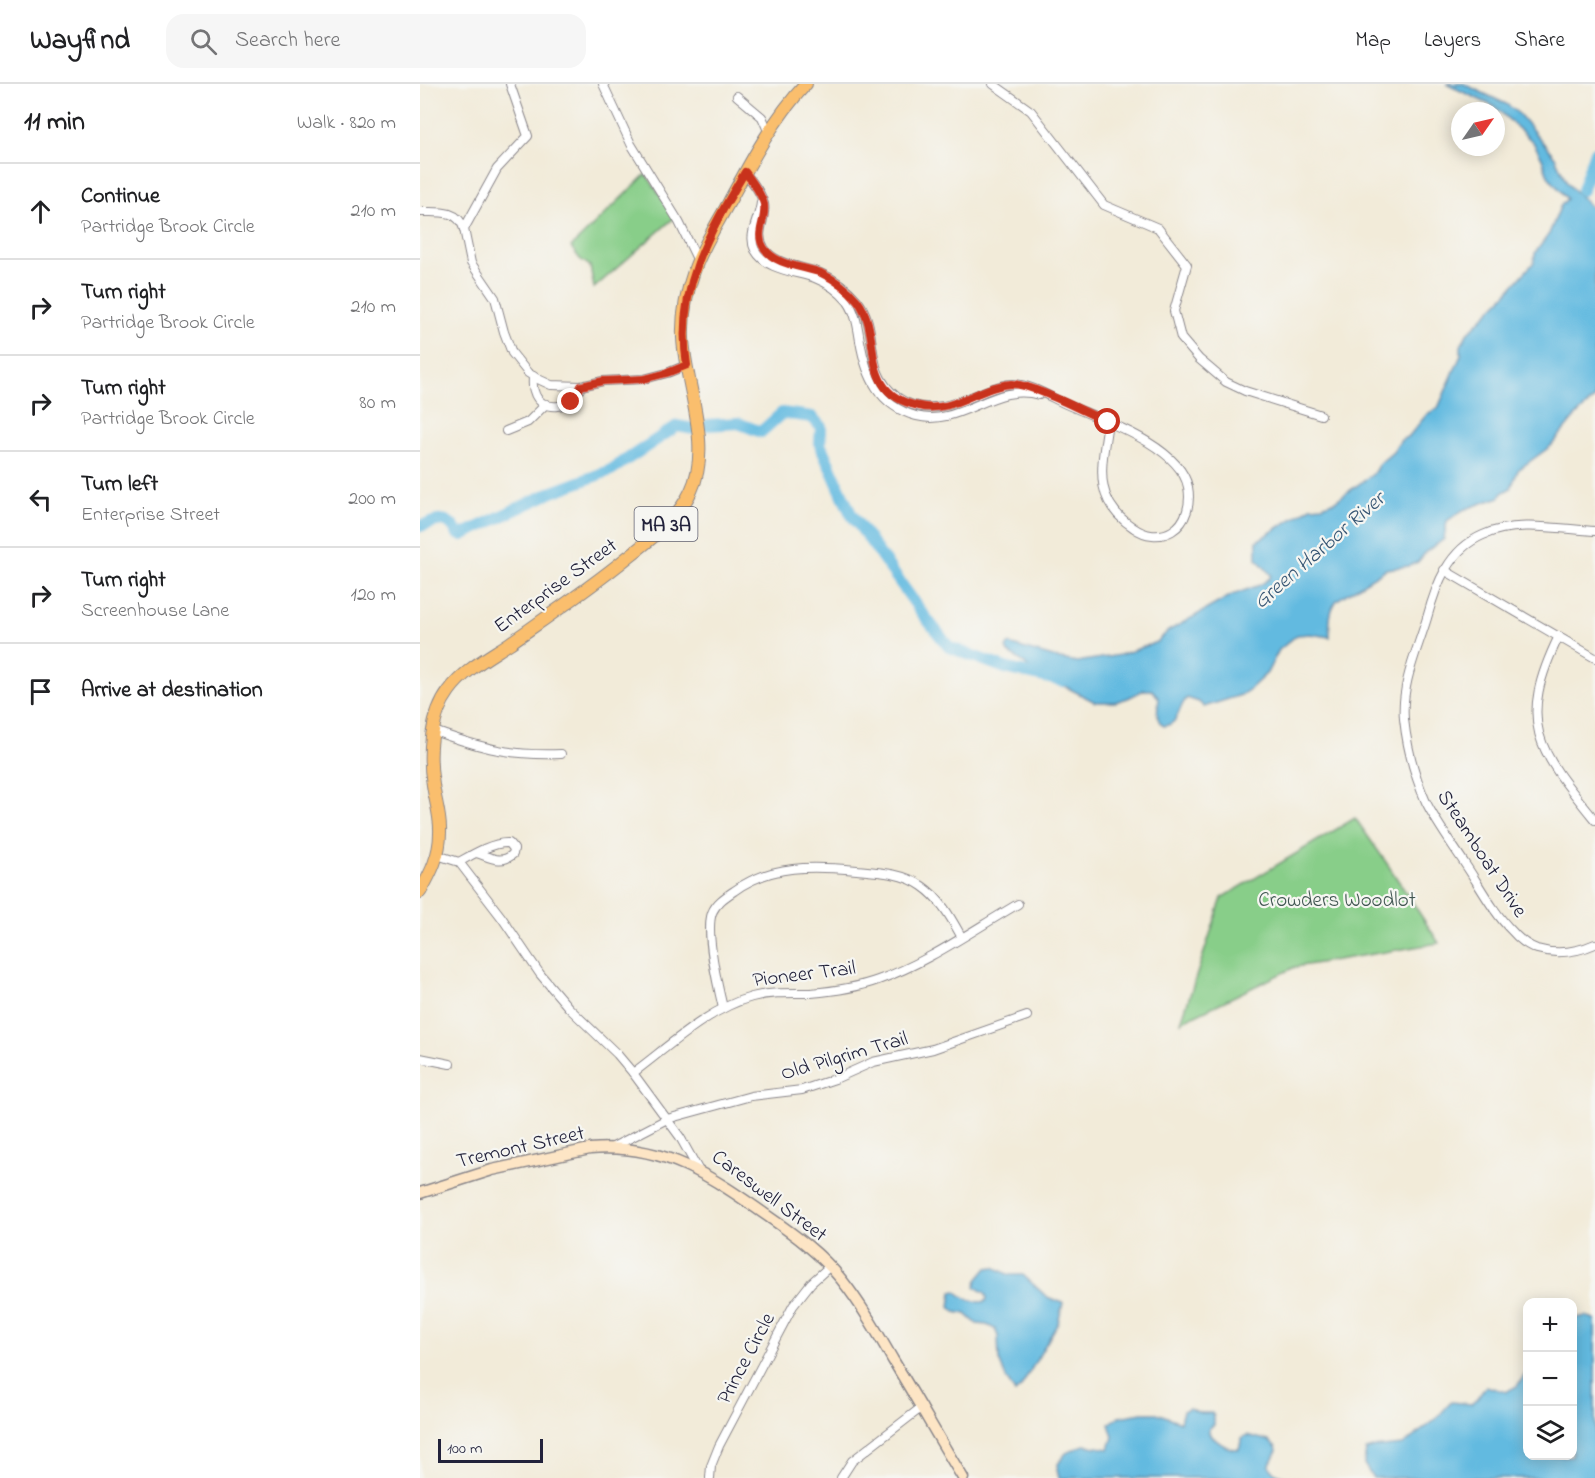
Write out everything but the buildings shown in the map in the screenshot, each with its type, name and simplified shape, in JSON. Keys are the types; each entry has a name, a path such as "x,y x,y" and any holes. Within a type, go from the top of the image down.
{"main road":[{"name":"Enterprise Street","path":"420,892 437,855 440,821 431,764 434,731 444,698 465,674 610,571 659,531 682,507 694,485 699,454 697,420 683,338 684,316 690,285 698,261 745,172 769,133 806,84"},
{"name":"Tremont Street","path":"420,1193 461,1179 590,1149 611,1148 660,1155 699,1171"},
{"name":"Careswell Street","path":"699,1171 722,1184 795,1236 830,1266 859,1304 963,1478"}],"street":[{"path":"464,229 497,169 528,136 510,84"},
{"path":"603,84 631,144 679,222 698,261"},
{"path":"993,84 1031,111 1104,205 1158,228 1186,266 1174,311 1181,338 1199,359 1226,382 1245,391 1264,399 1321,415"},
{"path":"737,96 762,117 769,133"},
{"path":"745,172 764,203 759,235 768,253 780,265 822,274 838,282 865,314 877,372 890,392 899,399 915,405 927,408 943,407 991,389 1013,384 1029,387 1130,430 1177,466 1188,485 1189,505 1186,516 1173,530 1156,536 1146,534 1126,523 1110,506 1104,495 1101,477 1108,422"},
{"path":"420,212 442,212 461,220 471,263 495,298 512,353 533,376 551,385 581,386 603,381 644,379 687,365"},
{"path":"854,303 863,358 869,378 882,397 911,414 925,418 940,418 992,398 1015,392 1032,393 1066,404"},
{"path":"863,358 872,356"},
{"path":"533,376 535,394 546,404 559,406 571,402 575,399 581,386"},
{"path":"991,389 992,398"},
{"path":"506,431 528,422 546,404"},
{"path":"911,414 915,405"},
{"path":"1595,531 1538,527 1502,529 1472,541 1453,558 1444,570 1595,658"},
{"name":"Steamboat Drive","path":"1444,570 1434,594 1407,681 1403,706 1410,752 1425,801 1450,843 1518,937 1537,949 1557,952 1576,951 1595,944"},
{"path":"1559,636 1550,654 1539,689 1537,729 1539,739 1549,759 1595,820"},
{"path":"434,731 494,751 519,754 561,754"},
{"path":"437,855 459,862 476,853"},
{"name":"Careswell Street","path":"459,862 502,918 540,974 569,1008 617,1054 633,1073 668,1119 699,1171"},
{"path":"723,1008 710,936 711,915 718,903 738,887 775,872 800,867 827,867 881,872 903,877 922,886 937,899 949,914 961,936"},
{"name":"Pioneer Trail","path":"633,1073 723,1008 753,997 772,994 858,987 910,967 1018,904"},
{"name":"Old Pilgrim Trail","path":"611,1148 668,1119 751,1096 802,1090 835,1079 873,1062 933,1049 1027,1016"},
{"path":"420,1058 450,1064"},
{"name":"Prince Circle","path":"710,1478 711,1466 719,1446 794,1306 811,1283 830,1266"},
{"path":"842,1478 852,1461 922,1407"}],"green space":[{"path":"646,174 675,217 594,288 590,266 580,259 571,247"},
{"name":"Crowders Woodlot","path":"1355,818 1439,943 1295,967 1181,1022 1222,898"}],"water":[{"path":"1446,84 1464,84 1502,102 1484,102"},
{"path":"1505,104 1519,114 1555,157 1567,183 1595,211 1595,398 1574,418 1551,446 1518,470 1511,488 1502,493 1500,497 1463,510 1447,521 1444,539 1426,552 1418,562 1409,566 1386,569 1337,600 1330,618 1330,637 1297,635 1279,650 1267,673 1250,689 1241,695 1204,707 1199,702 1187,698 1176,719 1169,725 1164,726 1159,720 1159,698 1152,690 1144,690 1115,702 1095,702 1029,668 1008,653 1006,648 1009,644 1077,662 1120,655 1157,642 1168,631 1232,595 1260,585 1270,578 1271,575 1257,559 1257,541 1311,507 1335,501 1373,474 1401,440 1409,436 1427,414 1438,408 1461,355 1461,346 1467,334 1534,262 1535,253 1549,234 1561,205 1567,199 1548,176 1533,142 1505,116"},
{"path":"994,1267 1009,1275 1023,1275 1047,1297 1063,1303 1058,1323 1021,1387 1015,1393 999,1360 998,1336 995,1329 977,1324 966,1314 955,1312 950,1307 952,1292 956,1291 970,1300 986,1301 985,1293 975,1287 977,1280 987,1268"},
{"path":"1585,1316 1595,1319 1595,1478 1373,1478 1364,1464 1366,1450 1403,1445 1436,1419 1451,1402 1471,1404 1486,1386 1506,1392 1517,1386 1523,1378 1523,1460 1577,1460 1577,1318"},
{"path":"1189,1408 1200,1413 1212,1413 1214,1425 1209,1428 1209,1433 1226,1447 1239,1449 1242,1438 1247,1435 1269,1441 1277,1450 1269,1466 1274,1472 1287,1478 1059,1478 1058,1464 1066,1453 1084,1445 1109,1449 1113,1437 1109,1424 1119,1417 1157,1413 1180,1422 1183,1411"}],"waterway":[{"name":"Green Harbor River","path":"1582,190 1595,152"},
{"name":"Green Harbor River","path":"708,425 738,423 761,432 782,413 812,417 821,427 820,444 851,514 949,647 1005,668 1062,681"},
{"name":"Green Harbor River","path":"420,526 442,520 450,523 458,534 462,535 550,493 611,470 677,426 694,429"}],"route":[{"path":"571,402 579,393 581,386 612,380 644,379 687,365 683,327 694,271 745,172 764,203 759,235 768,253 777,260 822,274 845,286 858,301 865,314 874,366 890,392 899,399 927,408 943,407 1002,385 1013,384 1029,387 1108,422"}]}
